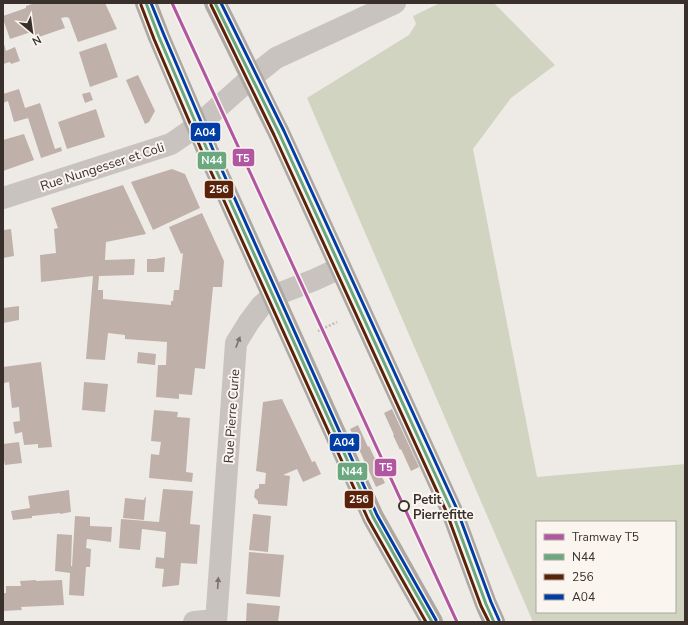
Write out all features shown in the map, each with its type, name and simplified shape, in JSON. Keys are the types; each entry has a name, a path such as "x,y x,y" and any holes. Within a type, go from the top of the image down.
{"main road":[{"path":"146,3 218,175 373,517 432,622"},
{"path":"215,3 279,133 451,509 494,622"}],"street":[{"name":"Rue Nungesser et Coli","path":"3,198 171,144 197,126 276,58 395,3"},
{"name":"Rue Pierre Curie","path":"216,621 236,343 253,316 261,306 273,296 340,268"},
{"path":"194,622 216,621"}],"path":[{"path":"294,343 360,311"}],"green space":[{"path":"440,3 494,3 555,65 511,98 473,149 537,477 685,464 685,622 533,622 307,98 409,35 416,24 413,16"}],"building":[{"path":"35,3 105,3 117,29 78,42 69,18 66,17 61,18 65,28 36,38 34,31 10,39 3,16 26,8 26,6"},
{"path":"3,41 6,51 15,47 20,61 11,64 10,62 3,64"},
{"path":"106,43 118,77 90,87 79,52"},
{"path":"138,75 155,111 149,122 145,124 126,80"},
{"path":"19,89 25,108 40,103 55,149 61,147 62,151 41,158 28,118 14,122 8,101 3,103 3,94"},
{"path":"90,92 93,100 85,103 82,94"},
{"path":"96,109 105,137 67,149 58,122"},
{"path":"24,134 34,160 3,171 3,140"},
{"path":"172,169 185,174 200,208 153,230 131,182"},
{"path":"123,185 146,234 106,242 105,260 135,259 134,275 99,276 98,290 103,290 103,299 171,305 174,290 179,290 183,253 181,254 169,227 202,213 224,261 222,287 213,287 205,369 195,368 192,395 179,394 179,399 156,397 158,365 166,365 167,342 125,339 125,335 108,333 105,360 86,359 93,276 41,282 40,255 56,253 54,229 58,228 51,208"},
{"path":"11,229 14,256 3,258 3,230"},
{"path":"165,257 164,272 147,272 147,259"},
{"path":"19,306 19,320 3,323 3,308"},
{"path":"138,352 156,354 155,365 137,363"},
{"path":"41,362 52,447 38,448 38,444 24,445 22,432 15,434 13,422 20,421 19,407 12,408 9,382 4,383 3,367"},
{"path":"84,382 108,384 105,412 82,410"},
{"path":"282,399 312,462 315,461 321,474 303,482 297,469 283,475 290,476 287,506 258,504 258,501 254,497 255,490 259,488 259,484 265,484 266,473 256,471 263,402"},
{"path":"392,409 419,467 411,471 384,413"},
{"path":"154,410 178,412 177,417 190,418 186,472 193,473 192,482 149,478 151,454 159,455 161,442 151,441"},
{"path":"358,425 385,483 376,487 350,429"},
{"path":"19,442 22,463 5,465 3,444"},
{"path":"163,489 193,491 190,524 200,525 197,564 181,563 179,585 162,587 164,569 155,568 156,557 164,558 166,532 142,529 140,550 119,548 121,519 159,522"},
{"path":"69,490 71,512 32,516 32,518 13,520 11,511 30,508 28,496"},
{"path":"145,497 144,520 123,518 125,498 144,500"},
{"path":"253,514 271,516 268,552 249,550"},
{"path":"75,516 90,517 90,526 112,527 111,542 87,539 86,548 91,549 90,567 86,567 84,596 69,595 70,573 55,571 57,534 72,535 72,566"},
{"path":"249,552 284,555 280,597 246,594"},
{"path":"62,580 64,605 21,607 22,610 3,611 3,593 6,593 6,586 21,586 20,581"},
{"path":"247,603 280,606 278,622 246,622"}],"tram line":[{"name":"T5","path":"172,3 457,622"}],"transit line":[{"name":"N44","path":"146,3 212,161 373,517 432,622"},
{"name":"A04","path":"151,3 217,159 377,515 436,620"},
{"name":"N44","path":"215,3 279,133 451,509 494,622"},
{"name":"A04","path":"221,3 284,131 456,507 499,620"},
{"name":"256","path":"141,5 207,163 368,519 426,622"},
{"name":"256","path":"211,5 274,135 446,511 481,606 489,622"}],"place":[{"name":"Petit Pierrefitte","path":"404,506"}]}
